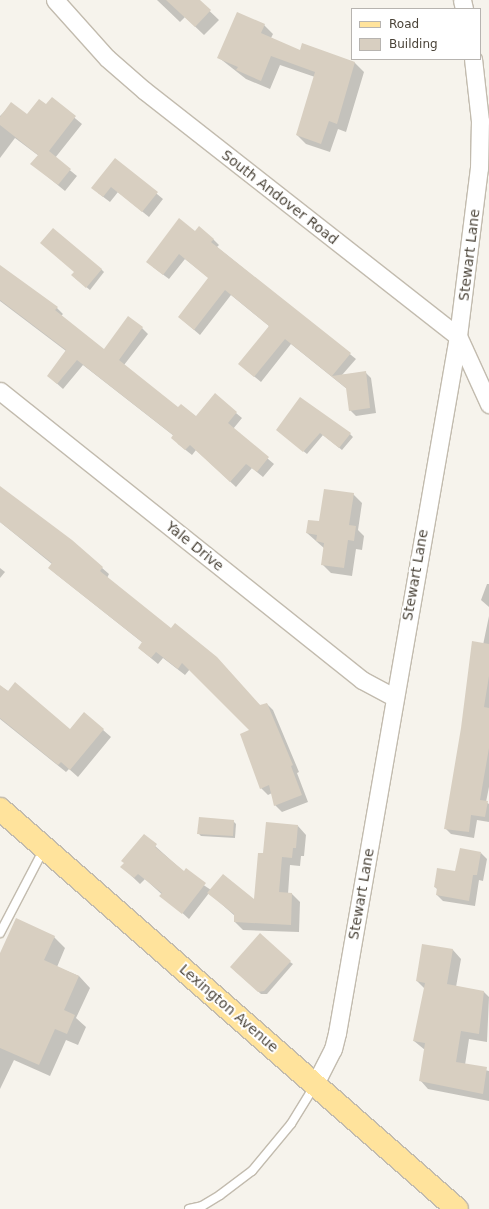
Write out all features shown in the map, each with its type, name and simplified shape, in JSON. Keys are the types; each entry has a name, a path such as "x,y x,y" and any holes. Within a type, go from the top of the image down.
{"main road":[{"name":"Lexington Avenue","path":"1,812 45,846 456,1209"}],"street":[{"name":"South Andover Road","path":"55,0 107,58 145,91 458,336 489,404"},
{"name":"Stewart Lane","path":"315,1084 333,1049 337,1033 394,697 458,336 479,168 480,121 473,60"},
{"name":"Yale Drive","path":"0,390 362,680 394,697"}],"lane":[{"path":"0,933 45,846"},
{"path":"189,1209 202,1207 236,1184 271,1152 315,1084"}],"building":[{"path":"166,0 200,0 211,10 195,27"},
{"path":"237,12 265,24 261,33 300,50 302,43 355,62 337,124 329,121 321,144 296,135 315,72 271,56 261,81 236,70 238,67 217,58"},
{"path":"52,97 76,116 49,151 71,169 58,185 30,164 38,155 0,125 0,117 11,102 27,114 39,99 46,104"},
{"path":"115,158 158,192 142,212 111,187 103,197 91,188"},
{"path":"179,218 195,231 199,226 214,239 211,242 351,353 332,376 366,371 370,408 349,411 346,388 285,339 254,377 238,364 269,326 225,290 194,330 178,317 208,278 179,254 163,275 146,262"},
{"path":"53,228 102,269 86,288 71,275 74,272 40,243"},
{"path":"0,265 58,307 55,310 104,349 128,316 143,327 119,360 178,407 181,404 196,416 215,393 237,412 228,423 269,457 257,472 246,464 230,482 190,445 185,450 171,438 173,435 77,360 57,384 47,376 66,350 0,300"},
{"path":"300,397 351,433 339,448 320,433 303,452 276,430"},
{"path":"0,486 72,540 103,567 100,571 171,628 175,623 217,657 260,705 267,703 293,765 291,766 302,795 274,806 269,785 260,789 240,734 249,730 182,663 178,669 156,652 151,658 138,648 142,642 48,568 52,563 0,522"},
{"path":"324,489 354,493 349,525 356,526 354,541 348,540 344,568 321,565 324,543 316,541 317,535 306,533 308,520 319,521"},
{"path":"472,641 489,644 489,676 484,707 489,708 489,748 480,800 488,801 485,817 471,815 469,832 444,829 461,728"},
{"path":"15,682 70,729 84,712 104,729 70,770 61,762 58,765 0,718 0,685 8,691"},
{"path":"199,817 234,820 233,836 197,834"},
{"path":"266,822 298,825 296,848 293,848 292,858 282,857 279,892 292,893 291,925 234,922 234,914 207,893 223,874 254,899 258,853 263,853"},
{"path":"144,834 157,844 155,847 184,871 186,868 206,883 182,914 159,896 162,893 138,874 134,878 120,867 124,863 121,861"},
{"path":"460,848 481,852 477,875 473,875 469,901 436,895 437,888 434,887 437,868 455,871"},
{"path":"16,918 55,936 44,960 79,976 64,1010 75,1015 67,1034 55,1029 39,1065 0,1048 0,953"},
{"path":"260,933 291,961 264,991 258,992 230,967"},
{"path":"422,944 453,949 447,984 484,991 479,1034 461,1031 456,1062 487,1067 483,1094 419,1081 425,1043 413,1041 425,983 416,981"}]}
